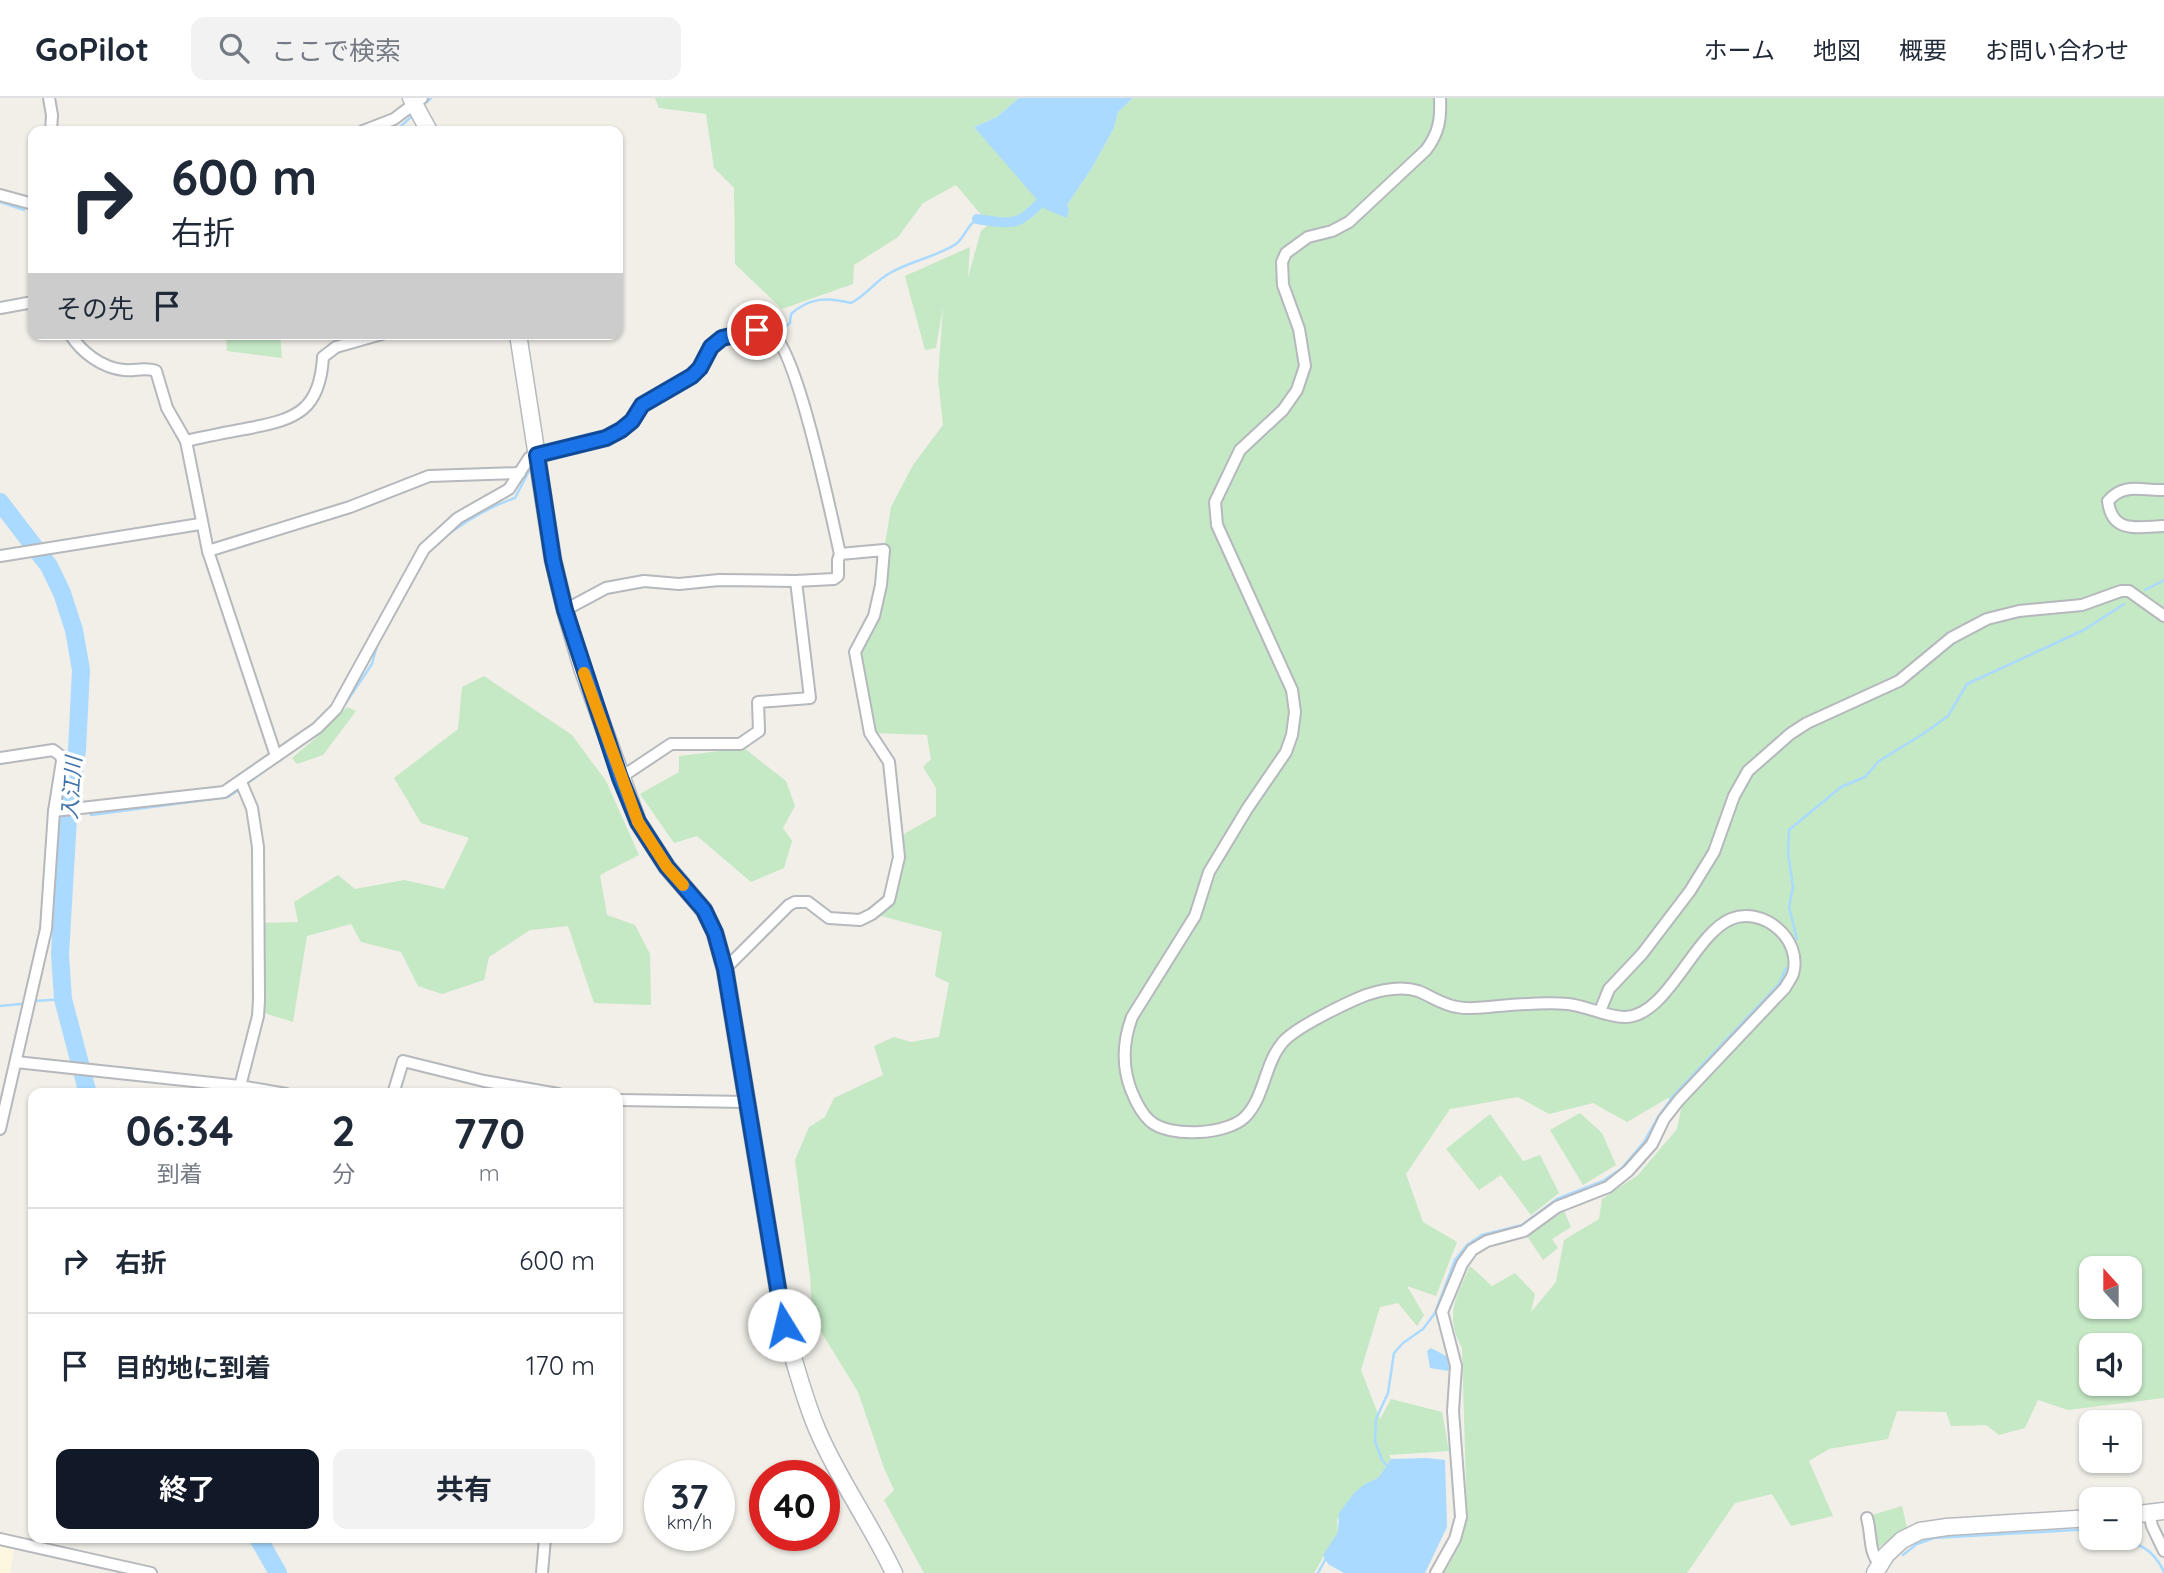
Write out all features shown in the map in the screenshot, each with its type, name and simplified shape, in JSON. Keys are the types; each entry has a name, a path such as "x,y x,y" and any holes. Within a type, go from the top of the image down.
{"street":[{"path":"49,98 51,126"},
{"path":"1436,1573 1455,1539 1461,1517 1453,1411 1456,1366 1442,1312 1462,1264 1472,1250 1487,1241 1524,1231 1557,1207 1608,1187 1628,1171 1652,1143 1664,1119 1679,1100 1785,988 1793,974 1794,960 1784,935 1772,923 1744,915 1729,920 1715,930 1653,1006 1625,1017 1571,1005 1539,1003 1468,1009 1455,1007 1418,991 1383,990 1365,996 1297,1030 1284,1041 1268,1065 1255,1104 1238,1123 1213,1130 1175,1132 1158,1127 1149,1120 1133,1095 1127,1079 1124,1055 1126,1033 1132,1017 1195,916 1209,872 1286,752 1292,734 1295,712 1292,690 1217,525 1214,502 1240,450 1283,410 1297,390 1306,366 1299,329 1283,285 1282,262 1286,253 1308,237 1332,231 1349,222 1426,150 1436,137 1441,118 1440,98"},
{"path":"376,126 394,119 416,100 427,126"},
{"path":"0,195 28,203"},
{"path":"0,308 28,303"},
{"path":"57,811 224,792 244,787 276,756 317,728 336,709 424,549 457,518 509,489 529,458 606,438 632,421 642,405 692,376 700,368 711,347 722,338 757,330 775,336 800,392 840,554 838,576 834,579 796,581 719,580 679,584 644,581 606,587 565,610"},
{"path":"73,340 96,361 123,370 148,368 156,371 167,408 186,441 208,551 276,756"},
{"path":"186,441 282,422 300,413 316,394 322,376 323,358 336,347 361,340"},
{"path":"519,340 553,560 565,610 620,778 638,822 667,867 704,910 715,933 725,969 784,1325 798,1377 817,1429 894,1573"},
{"path":"208,551 350,507 429,476 520,473"},
{"path":"2164,490 2125,489 2115,492 2108,501 2110,515 2117,523 2132,527 2164,526"},
{"path":"0,556 201,524"},
{"path":"725,969 795,902 808,902 829,918 860,920 889,900 899,857 889,762 870,733 855,652 874,616 881,585 884,550 840,554"},
{"path":"620,778 671,744 740,744 759,731 758,702 810,698 796,581"},
{"path":"1600,1011 1609,989 1642,954 1690,891 1708,862 1734,796 1748,771 1790,734 1807,723 1899,681 1951,638 1987,619 2019,611 2082,606 2122,591 2129,591 2164,615"},
{"path":"0,758 52,750 58,752 62,761 46,929 0,1129"},
{"path":"240,1088 258,1016 259,1000 258,846 252,808 244,787"},
{"path":"395,1088 403,1061 524,1088"},
{"path":"16,1062 98,1070 225,1088"},
{"path":"623,1100 748,1102"},
{"path":"2157,1512 2152,1526 2164,1551"},
{"path":"1867,1518 1870,1546 1877,1569"},
{"path":"1877,1569 1902,1540 1920,1531 2079,1519"},
{"path":"0,1539 151,1573"},
{"path":"542,1573 545,1543"}],"shaded area":[{"path":"0,1542 15,1545 10,1573 0,1573"}],"green space":[{"path":"655,98 1019,98 997,117 974,127 1067,205 1114,128 1118,112 1133,98 2164,98 2164,1398 2068,1410 2038,1400 2025,1428 1999,1435 1986,1425 1951,1426 1946,1412 1897,1411 1888,1439 1829,1449 1809,1461 1833,1516 1791,1526 1772,1494 1735,1503 1687,1573 1444,1573 1461,1543 1467,1521 1462,1348 1453,1316 1457,1297 1470,1266 1492,1286 1515,1273 1535,1294 1531,1312 1556,1282 1564,1240 1599,1219 1602,1199 1638,1175 1677,1129 1682,1105 1668,1098 1627,1122 1593,1103 1549,1114 1518,1097 1450,1109 1406,1174 1423,1222 1457,1242 1436,1296 1407,1286 1424,1315 1417,1326 1398,1303 1380,1307 1361,1370 1380,1419 1391,1399 1442,1412 1449,1451 1389,1455 1391,1459 1378,1478 1365,1484 1337,1520 1338,1532 1314,1573 924,1573 884,1500 894,1490 858,1392 812,1317 810,1276 795,1160 809,1127 825,1117 834,1098 883,1075 874,1046 894,1037 911,1042 939,1037 949,983 935,976 942,932 881,916 897,895 904,834 936,816 936,788 923,767 931,759 927,735 873,733 859,653 881,614 889,567 885,544 891,507 913,465 943,425 938,379 943,307 936,348 925,350 905,276 970,247 968,277 981,231 989,224 956,185 923,203 898,237 854,265 853,284 782,309 735,264 734,188 714,168 706,114 659,108"},
{"path":"226,340 280,340 282,358 227,351"},
{"path":"484,676 572,735 606,781 639,855 600,875 607,915 635,925 650,954 651,1005 594,1003 568,926 530,930 489,957 484,980 442,994 418,986 401,952 361,942 351,924 307,936 293,1022 264,1013 261,923 298,922 294,902 338,875 355,889 404,880 444,889 469,838 421,823 394,778 458,729 462,687"},
{"path":"347,707 356,711 323,755 297,764 292,758"},
{"path":"744,748 786,781 795,806 783,828 792,841 784,868 751,882 697,836 674,843 640,794 679,772 679,756"},
{"path":"1580,1113 1602,1133 1616,1165 1583,1185 1550,1130"},
{"path":"1490,1114 1523,1161 1540,1155 1559,1193 1531,1215 1501,1175 1479,1190 1446,1149"},
{"path":"1564,1211 1571,1227 1552,1239 1558,1248 1543,1260 1527,1236"},
{"path":"1902,1506 1907,1528 1876,1549 1872,1515"}],"water":[{"path":"1019,98 1133,98 1118,112 1114,128 1067,205 1067,218 1045,209 974,127 997,117"},
{"path":"1431,1348 1448,1357 1449,1371 1430,1368 1427,1351"},
{"path":"1391,1459 1445,1460 1447,1527 1425,1573 1344,1573 1328,1564 1323,1555 1338,1532 1339,1513 1354,1493 1378,1478"}],"waterway":[{"path":"427,102 431,98"},
{"path":"401,126 412,116"},
{"path":"977,219 1003,222 1018,220 1050,194"},
{"path":"0,202 24,210"},
{"path":"776,334 790,323 791,314 798,308 812,301 826,299 851,303 890,273 956,244 977,219"},
{"path":"688,384 702,376 717,351 729,341 770,337"},
{"path":"624,434 637,426 649,407"},
{"path":"549,458 575,451"},
{"path":"442,539 477,516 515,498 531,467"},
{"name":"入江川","path":"0,502 49,566 62,593 74,630 81,670 60,954 63,999 86,1088"},
{"path":"2145,590 2164,580"},
{"path":"1797,939 1789,907 1793,887 1788,853 1789,830 1841,787 1865,777 1879,761 1948,716 1967,684 2084,630 2124,604"},
{"path":"345,704 372,664 378,642"},
{"path":"245,785 288,754"},
{"path":"91,815 228,797 240,789"},
{"path":"1388,1467 1382,1460 1375,1441 1376,1419 1388,1393 1394,1353 1423,1329 1435,1313 1455,1260 1467,1245 1482,1235 1522,1225 1557,1199 1603,1181 1622,1168 1644,1142 1674,1095 1779,984 1786,968"},
{"path":"36,1001 63,999"},
{"path":"0,1006 21,1004"},
{"path":"1903,1555 1917,1544 1934,1538 2079,1530"},
{"name":"入江川","path":"261,1543 278,1573"},
{"path":"2142,1547 2151,1553 2164,1572"},
{"path":"1318,1573 1326,1558"}],"slow traffic":[{"path":"584,673 638,822 667,867 683,885"}],"route":[{"path":"757,330 722,338 711,347 700,368 692,376 642,405 632,421 621,430 606,438 537,455 553,560 565,610 620,778 638,822 667,867 704,910 715,933 725,969 784,1325"}]}
